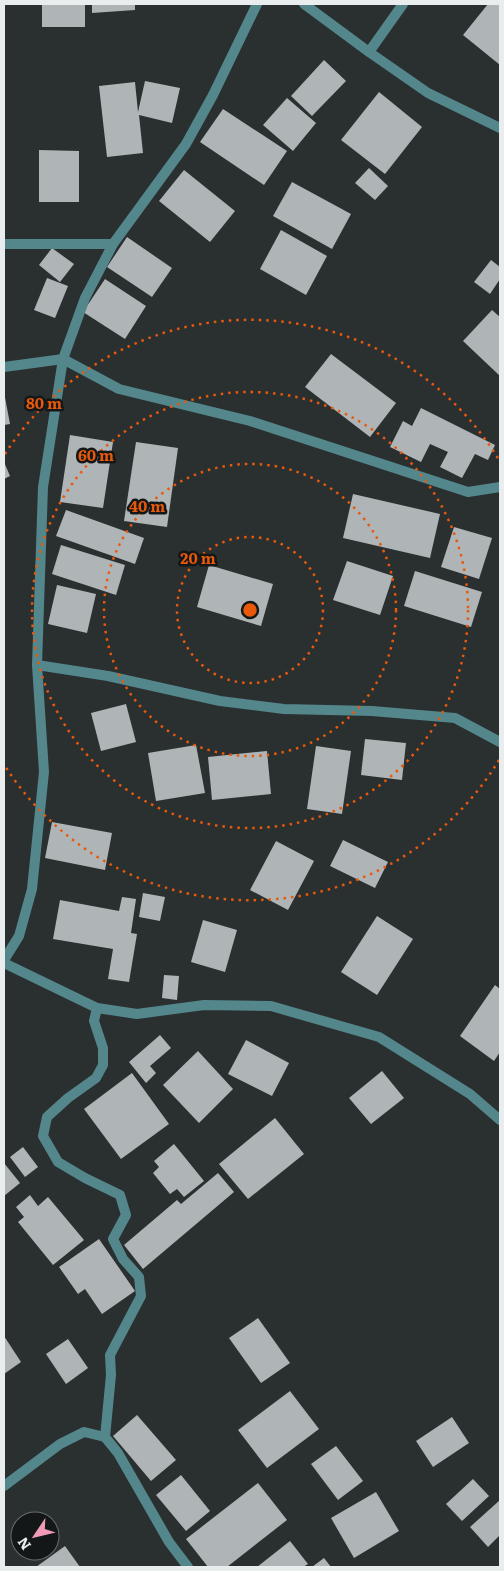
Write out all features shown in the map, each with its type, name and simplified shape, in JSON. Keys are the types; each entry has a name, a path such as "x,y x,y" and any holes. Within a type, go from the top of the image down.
{"street":[{"path":"257,4 213,95 186,144 113,244 86,298 63,359 43,487 37,665 44,772 33,879 20,936 4,962 97,1008 137,1014 204,1005 271,1006 379,1037 470,1094 500,1120"},
{"path":"304,4 428,93 500,128"},
{"path":"369,52 402,4"},
{"path":"4,244 113,244"},
{"path":"4,367 63,359 119,389 250,421 468,492 500,487"},
{"path":"37,665 108,676 238,704 284,709 372,711 455,718 500,742"},
{"path":"97,1008 94,1022 103,1048 103,1066 96,1078 68,1098 47,1117 43,1136 58,1162 120,1195 126,1215 113,1239 123,1259 139,1277 142,1296 110,1355 111,1375 105,1437"},
{"path":"4,1486 60,1444 84,1432 105,1437 118,1453 168,1542 188,1567"}],"building":[{"path":"42,4 85,4 85,27 42,27"},
{"path":"92,4 135,4 135,10 92,13"},
{"path":"488,4 500,4 500,65 463,35"},
{"path":"324,60 346,81 312,116 291,96"},
{"path":"145,81 180,88 172,123 139,115 143,153 107,157 99,86 135,82 138,112"},
{"path":"379,92 422,127 385,174 341,140"},
{"path":"287,98 316,123 293,151 263,125"},
{"path":"223,109 287,151 264,185 200,142"},
{"path":"39,150 79,151 79,202 39,202"},
{"path":"369,168 388,186 375,200 355,183"},
{"path":"184,170 235,211 210,242 159,201"},
{"path":"292,182 351,214 332,249 273,216"},
{"path":"281,230 327,256 306,295 260,269"},
{"path":"127,237 172,268 152,297 107,267"},
{"path":"52,248 74,264 60,282 39,265"},
{"path":"491,260 500,267 500,279 490,294 474,282"},
{"path":"47,278 68,286 55,318 34,310"},
{"path":"105,279 146,306 125,339 83,312"},
{"path":"492,310 500,317 500,376 463,341"},
{"path":"331,354 396,403 370,437 305,387"},
{"path":"4,392 10,424 4,425"},
{"path":"421,408 495,445 488,460 475,454 462,478 440,467 448,452 430,444 421,462 390,447 403,421 412,426"},
{"path":"70,435 113,442 103,508 60,502"},
{"path":"136,442 178,448 167,527 124,521"},
{"path":"4,462 10,476 4,479"},
{"path":"353,494 440,514 430,558 343,538"},
{"path":"66,510 144,538 135,564 56,536"},
{"path":"454,527 492,538 479,579 441,567"},
{"path":"61,545 125,565 116,595 52,574"},
{"path":"347,561 393,576 380,615 333,600"},
{"path":"209,565 273,584 261,626 197,607"},
{"path":"415,571 482,592 471,627 404,606"},
{"path":"57,585 96,594 87,633 48,624"},
{"path":"126,704 136,742 101,751 91,713"},
{"path":"365,739 406,743 402,780 361,775"},
{"path":"196,745 205,793 156,801 148,753"},
{"path":"316,746 351,751 342,814 307,809"},
{"path":"267,751 271,794 212,800 208,757"},
{"path":"52,822 112,833 105,870 45,858"},
{"path":"343,840 388,862 375,888 330,866"},
{"path":"276,841 314,861 288,910 250,890"},
{"path":"143,893 165,897 160,921 139,917"},
{"path":"122,897 136,899 131,933 137,934 129,982 108,979 113,949 53,939 60,900 119,911"},
{"path":"377,916 413,939 377,995 341,972"},
{"path":"203,920 237,930 225,972 191,962"},
{"path":"164,975 179,976 177,1000 162,998"},
{"path":"495,985 500,989 500,1052 494,1061 460,1036"},
{"path":"160,1035 171,1048 150,1066 156,1073 146,1083 129,1062"},
{"path":"246,1040 289,1063 272,1096 228,1074"},
{"path":"198,1051 233,1089 199,1123 163,1085"},
{"path":"382,1071 404,1098 371,1124 349,1098"},
{"path":"132,1073 169,1124 121,1159 84,1109"},
{"path":"275,1118 304,1154 248,1199 219,1164"},
{"path":"174,1144 204,1181 184,1197 177,1189 170,1194 153,1173 159,1167 154,1161"},
{"path":"23,1147 38,1167 25,1177 10,1157"},
{"path":"4,1163 20,1183 4,1196"},
{"path":"218,1173 234,1192 143,1269 124,1245 177,1200 181,1204"},
{"path":"30,1195 38,1206 48,1197 84,1240 53,1265 18,1222 24,1217 16,1207"},
{"path":"99,1239 135,1291 102,1314 85,1289 78,1294 59,1267"},
{"path":"258,1318 290,1363 261,1383 229,1338"},
{"path":"4,1336 21,1362 4,1374"},
{"path":"68,1339 88,1368 66,1384 46,1354"},
{"path":"290,1391 319,1429 267,1468 238,1430"},
{"path":"137,1415 176,1460 151,1481 113,1436"},
{"path":"452,1417 469,1443 433,1467 416,1441"},
{"path":"336,1446 363,1481 338,1500 311,1464"},
{"path":"181,1475 210,1511 186,1531 156,1495"},
{"path":"473,1479 489,1496 462,1521 446,1504"},
{"path":"258,1483 287,1520 227,1567 208,1567 186,1539"},
{"path":"376,1492 399,1531 354,1558 331,1518"},
{"path":"500,1500 500,1535 488,1547 470,1527"},
{"path":"290,1541 308,1564 303,1567 257,1567"},
{"path":"65,1546 80,1567 36,1567 44,1561 60,1561 60,1550"},
{"path":"324,1558 331,1567 312,1567"}]}
